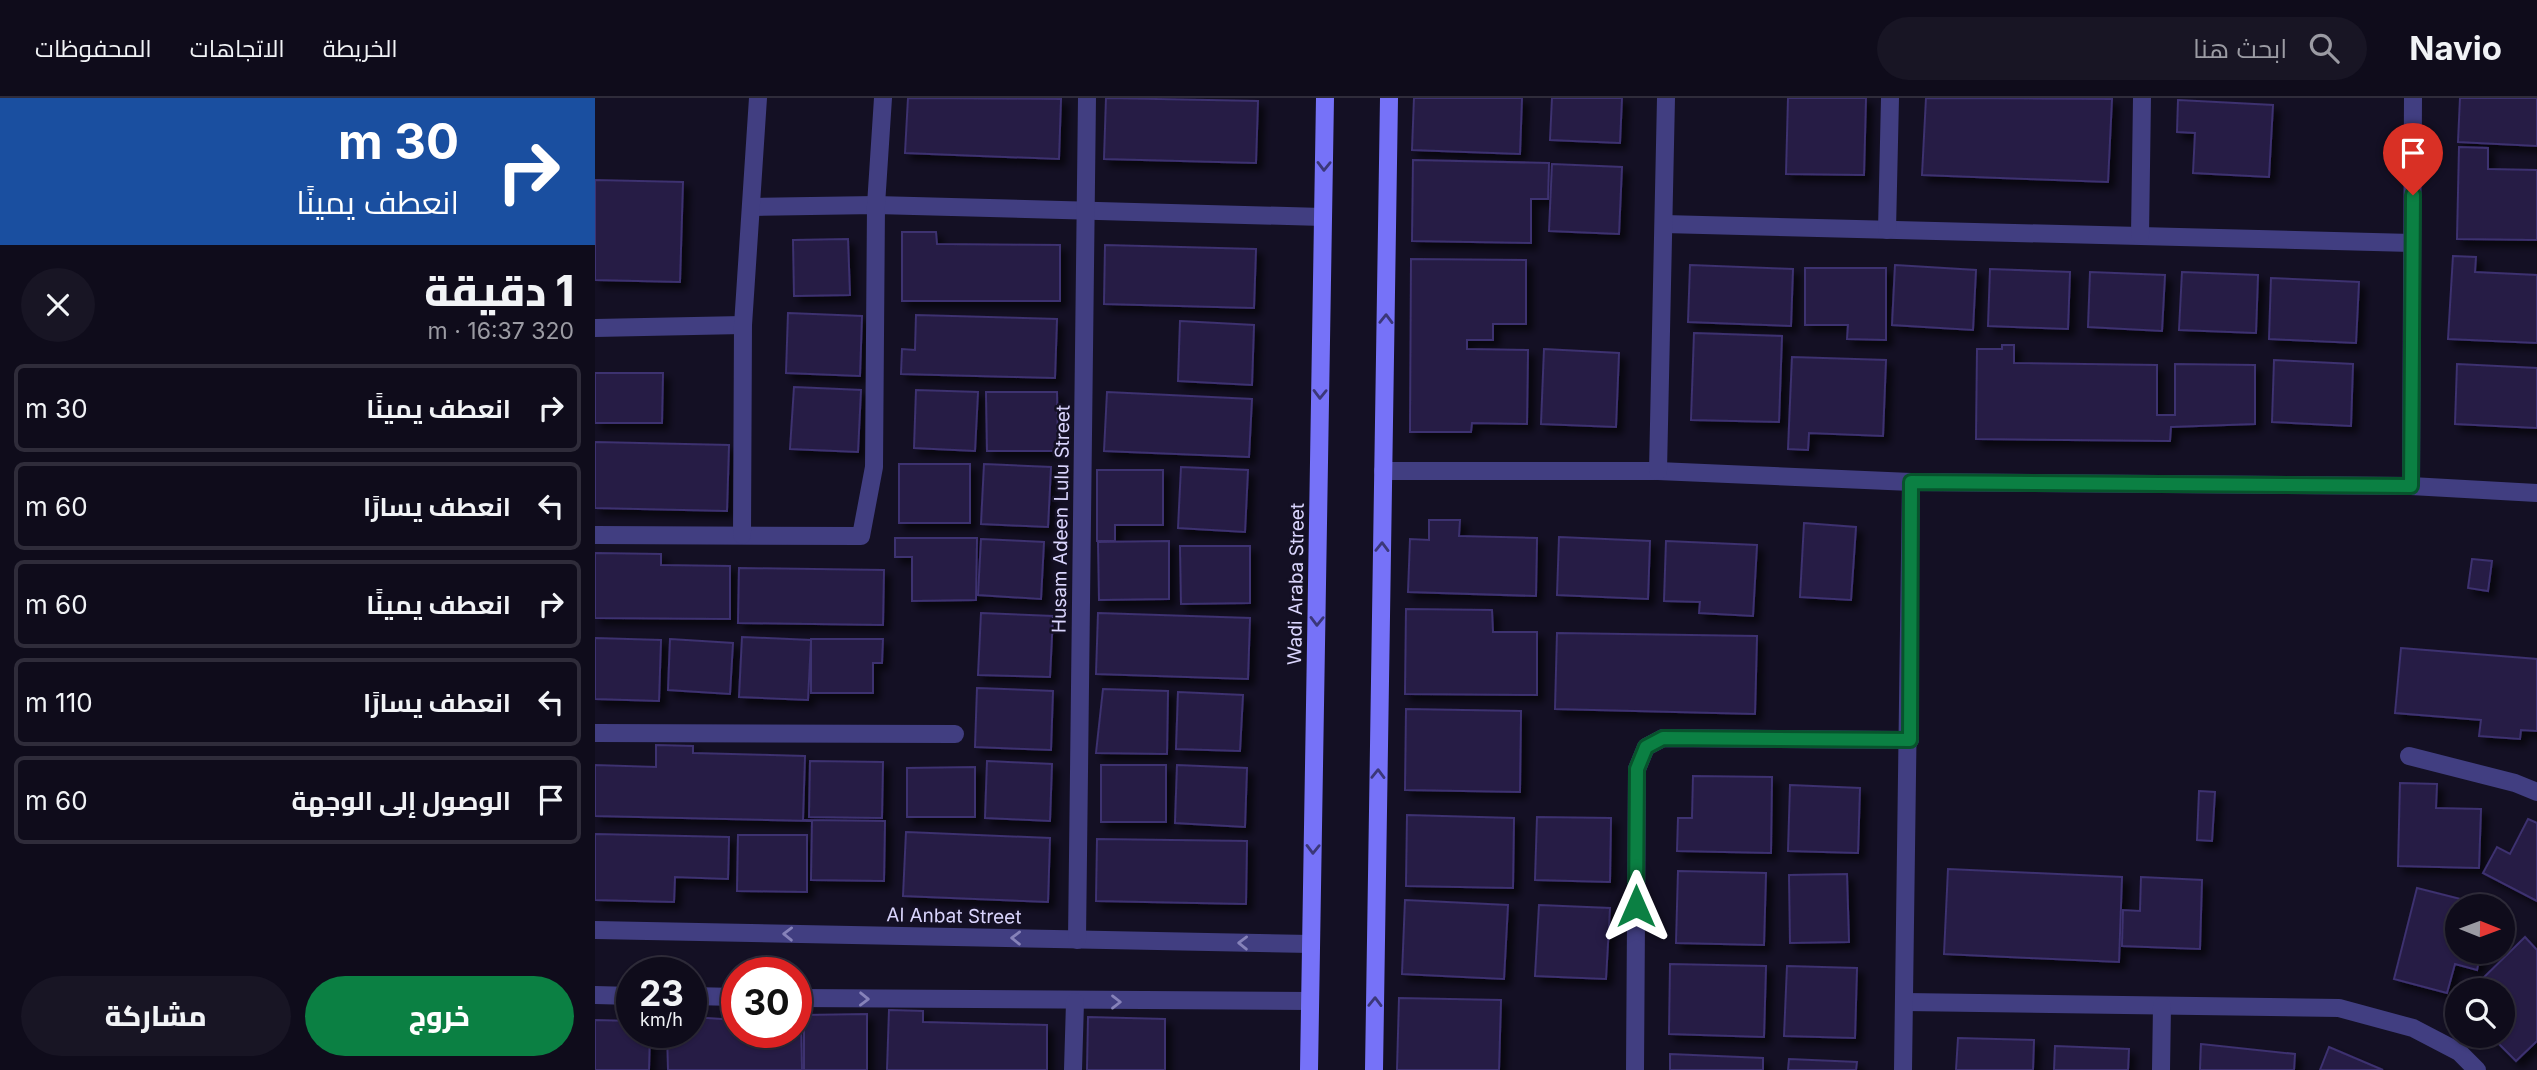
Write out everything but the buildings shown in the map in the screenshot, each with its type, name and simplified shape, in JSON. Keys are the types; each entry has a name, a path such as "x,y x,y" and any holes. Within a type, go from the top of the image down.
{"main road":[{"name":"Wadi Araba Street","path":"1309,1070 1325,98"},
{"path":"1374,1070 1389,98"}],"street":[{"path":"742,535 743,325 758,98"},
{"path":"595,534 861,537 874,467 876,205 883,98"},
{"name":"Husam Adeen Lulu Street","path":"1077,940 1087,98"},
{"path":"1658,471 1666,98"},
{"path":"1887,230 1890,98"},
{"path":"2140,235 2142,98"},
{"path":"2411,486 2413,98"},
{"path":"752,206 876,205 1323,216"},
{"path":"1664,224 2412,243"},
{"path":"595,328 743,325"},
{"path":"1383,471 1658,471 1911,482 2411,486 2537,493"},
{"path":"1903,1070 1910,740 1911,482"},
{"path":"595,733 955,734"},
{"path":"1635,1070 1637,769 1646,747 1663,738 1910,740"},
{"path":"2409,756 2515,783 2537,792"},
{"name":"Al Anbat Street","path":"595,930 1311,944"},
{"path":"595,995 616,996"},
{"path":"812,998 1075,1002 1310,1001"},
{"path":"1073,1070 1075,1002"},
{"path":"1905,1002 2339,1008 2413,1028 2459,1052 2477,1070"},
{"path":"2161,1070 2162,1006"}],"route":[{"path":"1636,906 1637,769 1646,747 1663,738 1910,740 1911,482 2411,486 2413,195"}]}
